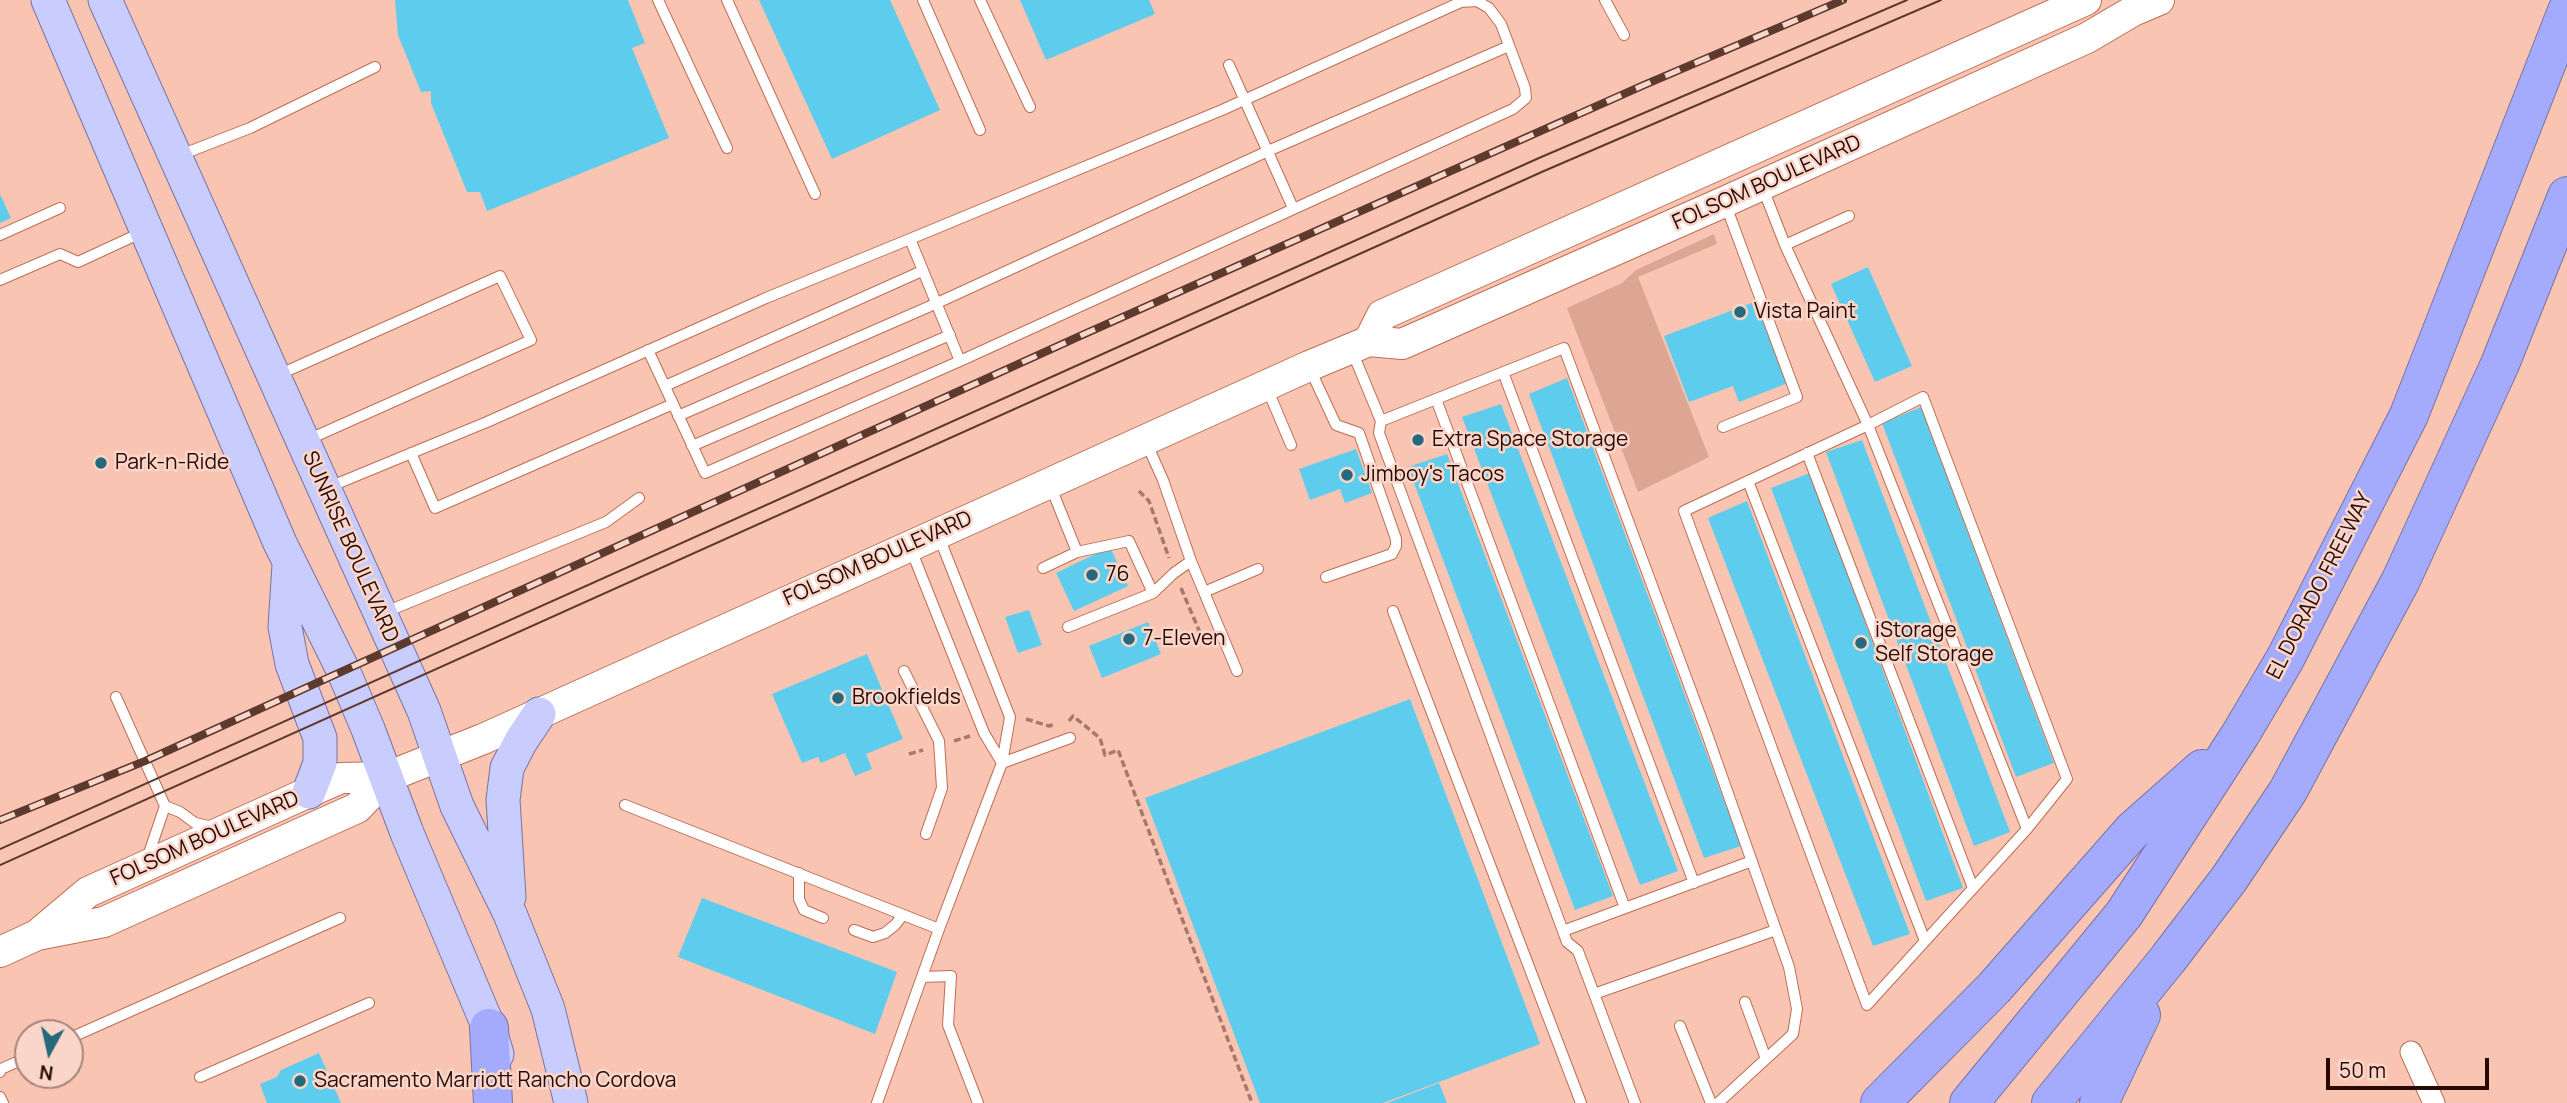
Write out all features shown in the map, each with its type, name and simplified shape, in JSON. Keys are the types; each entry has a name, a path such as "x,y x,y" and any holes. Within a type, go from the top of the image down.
{"highway":[{"name":"EL DORADO FREEWAY","path":"1969,1103 2124,914 2240,735 2285,659 2409,415 2567,11"},
{"path":"2051,1103 2168,959 2229,878 2288,791 2401,580 2500,364 2567,196"},
{"path":"1880,1103 1994,988 2133,830 2240,735"},
{"path":"2099,1103 2168,959"},
{"path":"489,1028 493,1103"}],"main road":[{"path":"48,0 289,563 343,670 407,833 489,1028 512,1103"},
{"name":"SUNRISE BOULEVARD","path":"105,0 424,711 457,806 510,914 548,1009 571,1103"},
{"name":"FOLSOM BOULEVARD","path":"1360,344 1382,315 2086,0"},
{"name":"FOLSOM BOULEVARD","path":"1765,174 2087,38 2159,0"},
{"path":"1724,202 1731,181 1765,174 1813,142 1833,115"},
{"name":"FOLSOM BOULEVARD","path":"37,935 88,892 341,778 387,777 439,756 539,714 909,544 1360,344 1402,344 1724,202"},
{"path":"289,563 285,627 292,664 320,737 320,763 309,792"},
{"path":"510,914 503,800 508,768 521,741 539,714"},
{"name":"FOLSOM BOULEVARD","path":"0,952 37,935 104,922 358,808 387,777"}],"street":[{"path":"2411,1052 2434,1103"}],"lane":[{"path":"658,0 727,148"},
{"path":"727,0 815,194"},
{"path":"923,0 980,131"},
{"path":"980,0 1030,107"},
{"path":"1605,0 1624,35"},
{"path":"323,489 765,298 1245,100 1461,2 1478,1 1489,8 1501,24 1525,88 1522,102 1501,114 960,360 705,472 648,350"},
{"path":"678,416 935,304 1268,151 1509,46"},
{"path":"1229,65 1293,208"},
{"path":"176,157 250,128 375,67"},
{"path":"1765,174 1785,245 1868,425 2027,829"},
{"path":"1723,427 1797,397 1724,202"},
{"path":"0,235 60,208"},
{"path":"1785,245 1849,216"},
{"path":"0,280 60,254 78,262 147,230"},
{"path":"910,239 960,360"},
{"path":"664,386 922,271"},
{"path":"274,377 500,276 531,340 303,442"},
{"path":"692,446 950,335"},
{"path":"1360,344 1381,421 1379,433 1567,942 1578,951 1635,1103"},
{"path":"1381,421 1564,348 1789,968 1797,1009 1793,1034 1718,1103"},
{"path":"1309,366 1336,425 1359,433 1396,539 1392,554 1326,577"},
{"path":"1503,372 1694,883"},
{"path":"1266,385 1291,445"},
{"path":"1923,397 2067,779 2027,829 1867,1005 1684,511 1807,453 1923,397"},
{"path":"1436,399 1625,908"},
{"path":"411,453 435,508 673,404"},
{"path":"1144,440 1163,480 1191,561 1237,671"},
{"path":"1807,453 1973,888"},
{"path":"1748,481 1925,941"},
{"path":"1049,483 1077,552"},
{"path":"381,614 606,522 639,498"},
{"path":"877,1103 1002,763 1010,717 937,532"},
{"path":"1043,568 1077,552 1129,541 1153,593"},
{"path":"909,544 984,733 1002,763"},
{"path":"1068,627 1153,593 1191,561"},
{"path":"1204,592 1258,569"},
{"path":"1393,611 1581,1103"},
{"path":"904,671 939,740 943,788 926,834"},
{"path":"116,697 165,806 144,866"},
{"path":"1002,763 1070,738"},
{"path":"625,804 939,929"},
{"path":"165,806 180,812 195,823 224,830"},
{"path":"1563,931 1752,861"},
{"path":"799,873 799,899 804,910 823,918"},
{"path":"854,930 873,937 885,933 903,915"},
{"path":"84,1032 340,918"},
{"path":"1594,994 1776,930"},
{"path":"922,977 951,976 948,1025 978,1103"},
{"path":"1745,1002 1766,1059"},
{"path":"201,1077 369,1003"},
{"path":"1680,1026 1711,1103"},
{"path":"0,1097 3,1103"}],"path":[{"path":"1021,708 1026,720 1049,726 1068,722 1073,716 1100,738 1105,755 1118,750 1252,1103"}],"shaded area":[{"path":"1714,234 1717,244 1638,277 1709,457 1638,492 1567,308 1622,283 1636,270"}],"building":[{"path":"395,0 628,0 645,43 632,48 669,138 487,211 480,192 467,192 431,103 431,91 421,92 398,35"},
{"path":"759,0 890,0 940,110 832,159"},
{"path":"1020,0 1149,0 1155,14 1046,60"},
{"path":"0,194 11,218 0,223"},
{"path":"1868,267 1912,366 1875,382 1831,284"},
{"path":"1757,301 1788,383 1739,402 1733,386 1689,402 1664,336"},
{"path":"1567,378 1741,846 1704,858 1529,394"},
{"path":"1501,404 1678,871 1640,885 1462,417"},
{"path":"1921,407 2054,763 2016,777 1882,423"},
{"path":"1862,440 2010,832 1974,846 1826,452"},
{"path":"1356,449 1372,493 1345,503 1340,489 1310,500 1299,469"},
{"path":"1447,454 1613,896 1575,910 1408,467"},
{"path":"1810,473 1963,888 1926,901 1771,488"},
{"path":"1747,501 1910,934 1873,946 1708,518"},
{"path":"1110,547 1128,586 1074,611 1056,573"},
{"path":"1029,610 1042,645 1018,653 1005,617"},
{"path":"1148,622 1161,654 1102,678 1089,646"},
{"path":"867,654 903,739 866,754 872,769 855,776 845,753 821,763 818,757 802,763 772,694"},
{"path":"1410,699 1540,1044 1383,1103 1260,1103 1145,798"},
{"path":"702,898 897,972 875,1034 678,957"},
{"name":"Sacramento Marriott Rancho Cordova","path":"319,1053 341,1103 267,1103 260,1084 277,1077 281,1070"},
{"path":"1439,1083 1447,1103 1387,1103"}],"tram line":[{"path":"0,849 1539,158 1907,0"},
{"path":"0,865 1544,171 1941,0"}],"railway":[{"path":"0,820 145,761 1080,336 1644,85 1843,0"}],"place":[{"name":"Vista Paint","path":"1740,312"},
{"name":"Extra Space Storage","path":"1418,440"},
{"name":"Park-n-Ride","path":"101,463"},
{"name":"Jimboy's Tacos","path":"1347,475"},
{"name":"76","path":"1092,575"},
{"name":"7-Eleven","path":"1129,639"},
{"name":"iStorage Self Storage","path":"1861,643"},
{"name":"Brookfields","path":"838,698"},
{"name":"Sacramento Marriott Rancho Cordova","path":"300,1081"}]}
